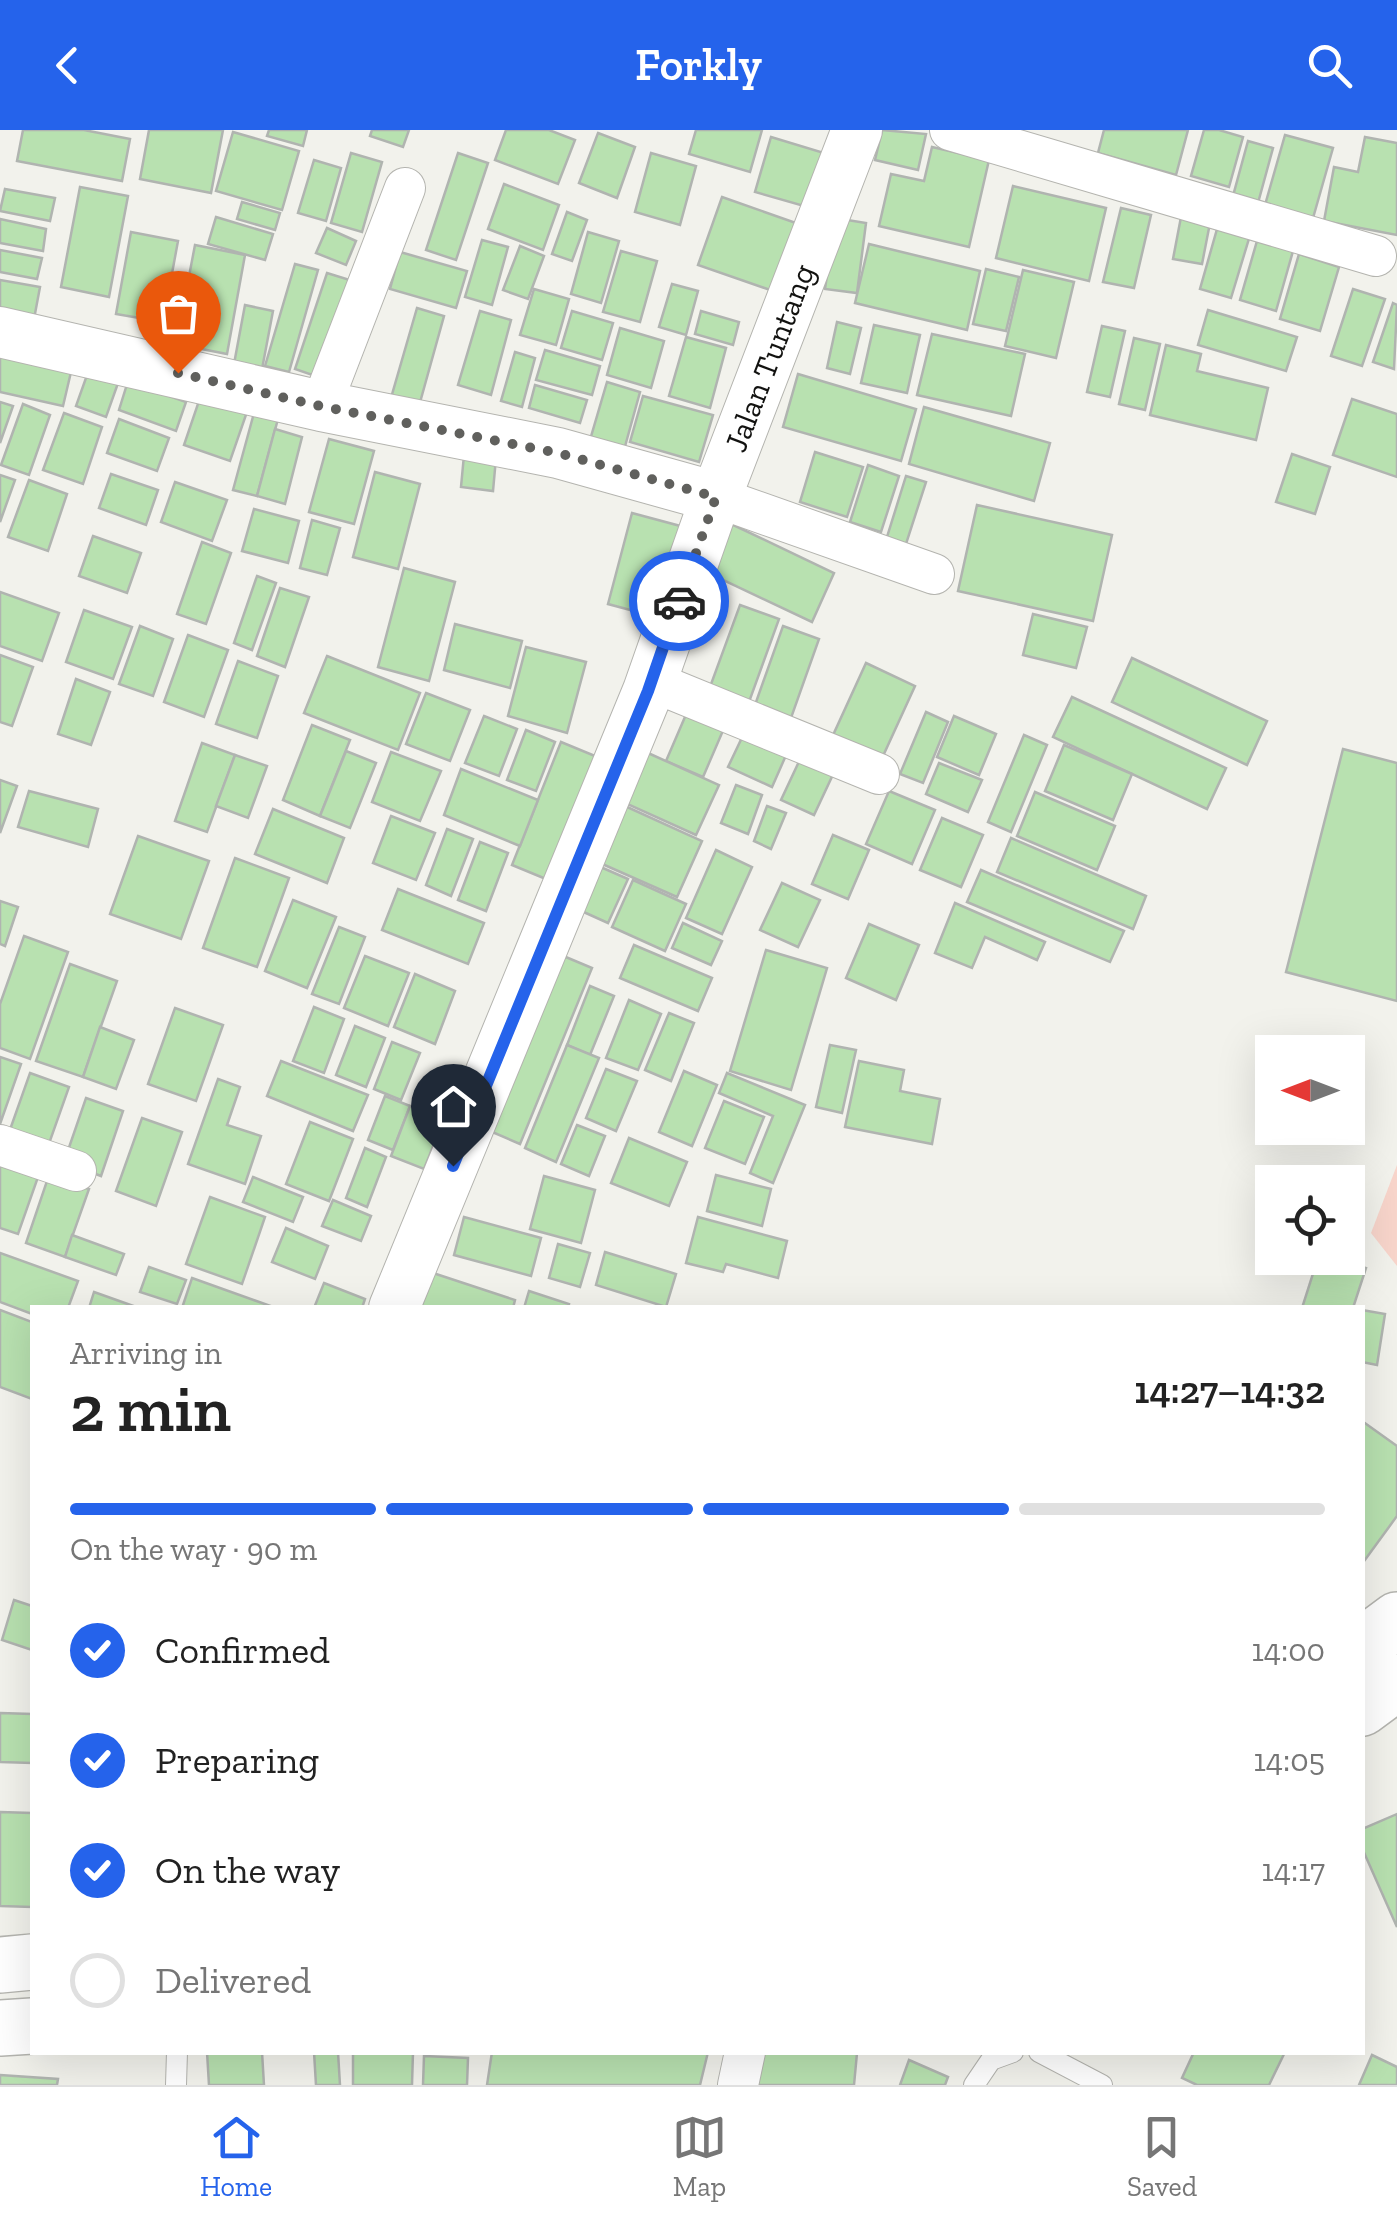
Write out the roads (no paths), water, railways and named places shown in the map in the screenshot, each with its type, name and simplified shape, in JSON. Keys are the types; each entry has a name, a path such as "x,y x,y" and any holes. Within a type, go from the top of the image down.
{"highway":[{"path":"1365,1644 1397,1620"},
{"path":"1365,1706 1397,1682"},
{"path":"0,1965 30,1962"},
{"path":"0,2028 30,2026"}],"street":[{"name":"Jalan Tuntang","path":"395,1305 652,682 716,497 857,130"},
{"path":"950,130 1376,256"},
{"path":"320,406 405,188"},
{"path":"0,332 320,406 558,453 716,497 934,574"},
{"path":"652,682 880,774"},
{"path":"0,1144 76,1172"},
{"path":"738,2085 745,2055"}],"lane":[{"path":"176,2085 177,2055"},
{"path":"974,2085 991,2060 1005,2055"},
{"path":"1046,2055 1102,2085"}]}
